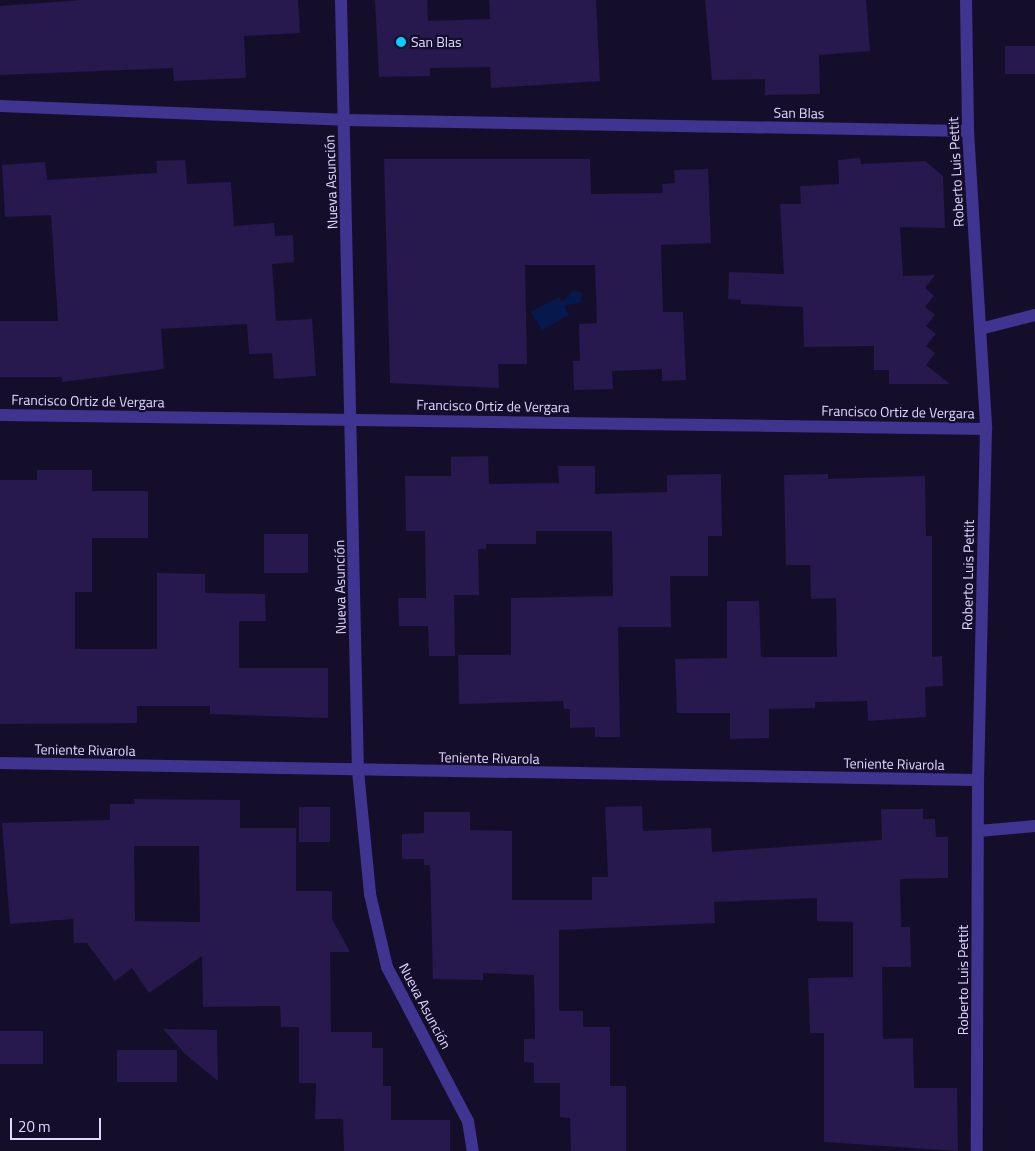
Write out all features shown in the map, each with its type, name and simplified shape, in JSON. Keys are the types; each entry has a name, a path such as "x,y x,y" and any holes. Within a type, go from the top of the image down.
{"street":[{"name":"Nueva Asunción","path":"341,0 352,419 358,771 370,894 387,967 468,1121 473,1151"},
{"name":"Roberto Luis Pettit","path":"966,0 968,131 986,429 978,780 977,1151"},
{"name":"San Blas","path":"0,106 344,120 968,131"},
{"path":"980,329 1035,314"},
{"name":"Francisco Ortiz de Vergara","path":"0,415 986,429"},
{"name":"Teniente Rivarola","path":"0,763 358,771 978,780"},
{"path":"979,831 1035,826"}],"water":[{"path":"574,290 582,293 581,302 564,306 569,315 542,330 531,312 559,297 562,302"}],"building":[{"path":"82,0 298,0 300,33 244,36 246,78 174,81 173,68 0,75 0,6"},
{"path":"375,0 427,0 428,21 490,19 489,0 596,0 600,81 491,88 490,67 430,68 430,76 379,77"},
{"path":"705,0 866,0 870,51 819,55 820,94 765,95 765,79 712,80"},
{"path":"1005,46 1035,46 1035,74 1005,74"},
{"path":"860,158 861,164 925,161 943,176 945,228 900,227 903,276 935,275 925,288 934,296 925,307 935,315 926,326 936,334 926,346 935,353 926,365 950,384 889,384 889,370 874,370 874,346 804,347 803,307 741,304 741,300 728,299 729,272 784,274 780,204 801,204 800,186 839,184 838,160"},
{"path":"384,159 590,159 591,194 663,193 662,184 675,183 674,170 708,169 711,243 661,245 663,312 683,312 686,380 662,381 662,369 612,371 613,389 574,390 573,361 580,361 579,324 597,323 595,265 525,265 527,364 498,364 499,388 390,383"},
{"path":"185,160 187,184 231,182 234,226 274,223 275,236 293,235 294,262 272,264 276,321 312,319 316,376 274,379 272,353 249,354 247,324 161,329 164,369 62,382 62,377 0,377 0,321 58,321 51,215 5,217 2,165 45,162 47,180 157,173 156,161"},
{"path":"488,456 489,484 559,483 558,466 595,466 595,494 667,492 667,475 721,474 722,536 708,536 708,576 670,576 671,627 618,627 620,737 595,737 595,727 570,728 570,709 564,709 563,701 459,704 458,655 511,655 511,598 613,596 612,531 536,531 536,544 486,544 486,549 478,549 479,595 454,595 455,656 429,656 428,626 399,626 398,598 426,598 425,531 406,531 405,476 451,476 451,457"},
{"path":"37,470 92,470 92,491 148,491 148,538 92,538 92,592 75,592 75,649 157,649 157,573 205,574 205,593 265,594 266,621 239,621 239,668 328,668 328,718 210,714 210,706 137,706 137,723 0,724 0,480 37,480"},
{"path":"828,474 828,479 925,476 926,536 932,536 932,657 942,656 943,686 925,687 926,717 868,721 867,701 815,702 815,708 769,709 769,738 730,739 730,713 677,713 675,659 727,658 727,601 759,601 761,657 837,657 836,598 811,599 810,565 786,565 784,475"},
{"path":"264,534 308,534 308,573 264,573"},
{"path":"134,799 240,800 240,828 296,828 296,891 332,891 332,919 350,952 330,952 331,1032 372,1032 372,1048 383,1048 383,1086 391,1086 391,1120 450,1120 450,1151 344,1151 343,1119 315,1119 316,1083 299,1083 299,1027 281,1027 280,1006 203,1007 202,956 149,993 132,968 115,981 87,943 74,943 73,919 10,924 2,823 110,820 110,804 135,804","holes":["134,846 199,846 200,922 135,921"]},
{"path":"642,806 643,831 711,828 712,852 882,840 881,809 923,809 923,819 935,819 936,837 948,837 948,878 900,879 901,927 910,927 911,967 882,967 883,1039 913,1038 914,1088 957,1088 958,1151 824,1142 824,1033 810,1033 808,978 853,977 853,922 817,921 817,898 714,902 715,923 559,930 559,1011 583,1011 583,1027 610,1027 610,1086 626,1086 626,1151 571,1151 570,1118 560,1117 560,1083 534,1083 534,1063 524,1062 524,1039 535,1039 534,975 483,973 483,980 433,979 430,865 424,865 424,859 402,859 402,834 424,833 424,812 470,812 470,830 512,831 512,900 592,900 592,877 608,877 605,807"},
{"path":"299,807 330,807 330,842 299,842"},
{"path":"163,1029 217,1030 218,1081 185,1054"},
{"path":"0,1031 43,1031 43,1064 0,1064"},
{"path":"117,1050 177,1050 177,1082 117,1082"}],"place":[{"name":"San Blas","path":"401,42"}]}
